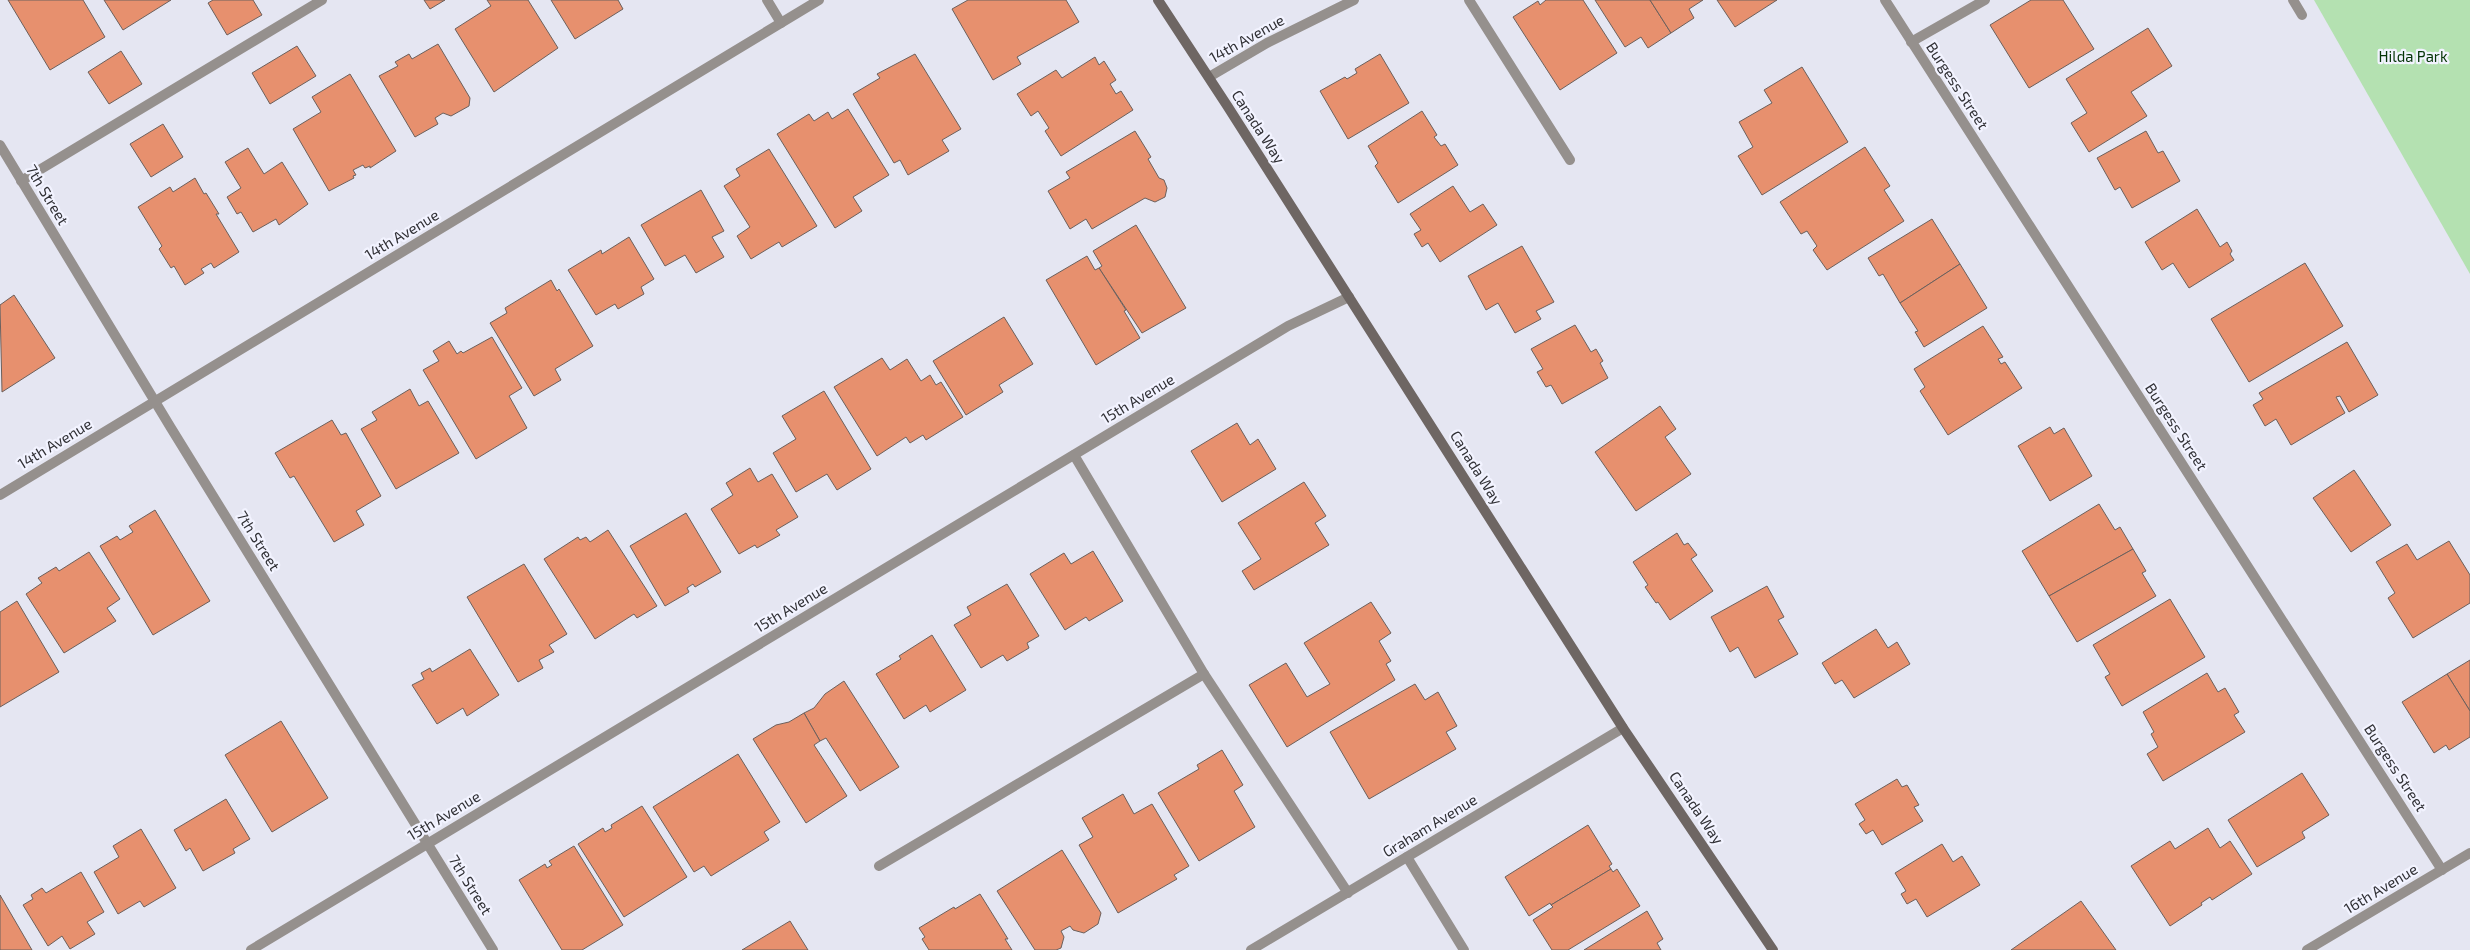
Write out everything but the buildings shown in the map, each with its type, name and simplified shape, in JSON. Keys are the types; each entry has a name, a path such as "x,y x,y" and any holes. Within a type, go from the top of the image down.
{"main road":[{"name":"Canada Way","path":"1158,0 1623,728 1773,950"}],"street":[{"path":"21,181 322,0"},
{"path":"767,0 781,23"},
{"name":"14th Avenue","path":"0,494 819,0"},
{"name":"14th Avenue","path":"1209,78 1267,43 1354,0"},
{"path":"1469,0 1570,160"},
{"name":"Burgess Street","path":"1885,0 2442,870"},
{"path":"1911,42 1985,0"},
{"path":"2293,0 2302,15"},
{"name":"7th Street","path":"0,145 155,402 493,950"},
{"name":"15th Avenue","path":"251,950 1288,326 1349,297"},
{"path":"1074,455 1204,674 1348,893"},
{"path":"879,866 1204,674"},
{"name":"Graham Avenue","path":"1251,950 1623,728"},
{"name":"16th Avenue","path":"2307,950 2470,853"},
{"path":"1407,857 1464,950"}],"green space":[{"name":"Hilda Park","path":"2314,0 2470,0 2470,274"}]}
